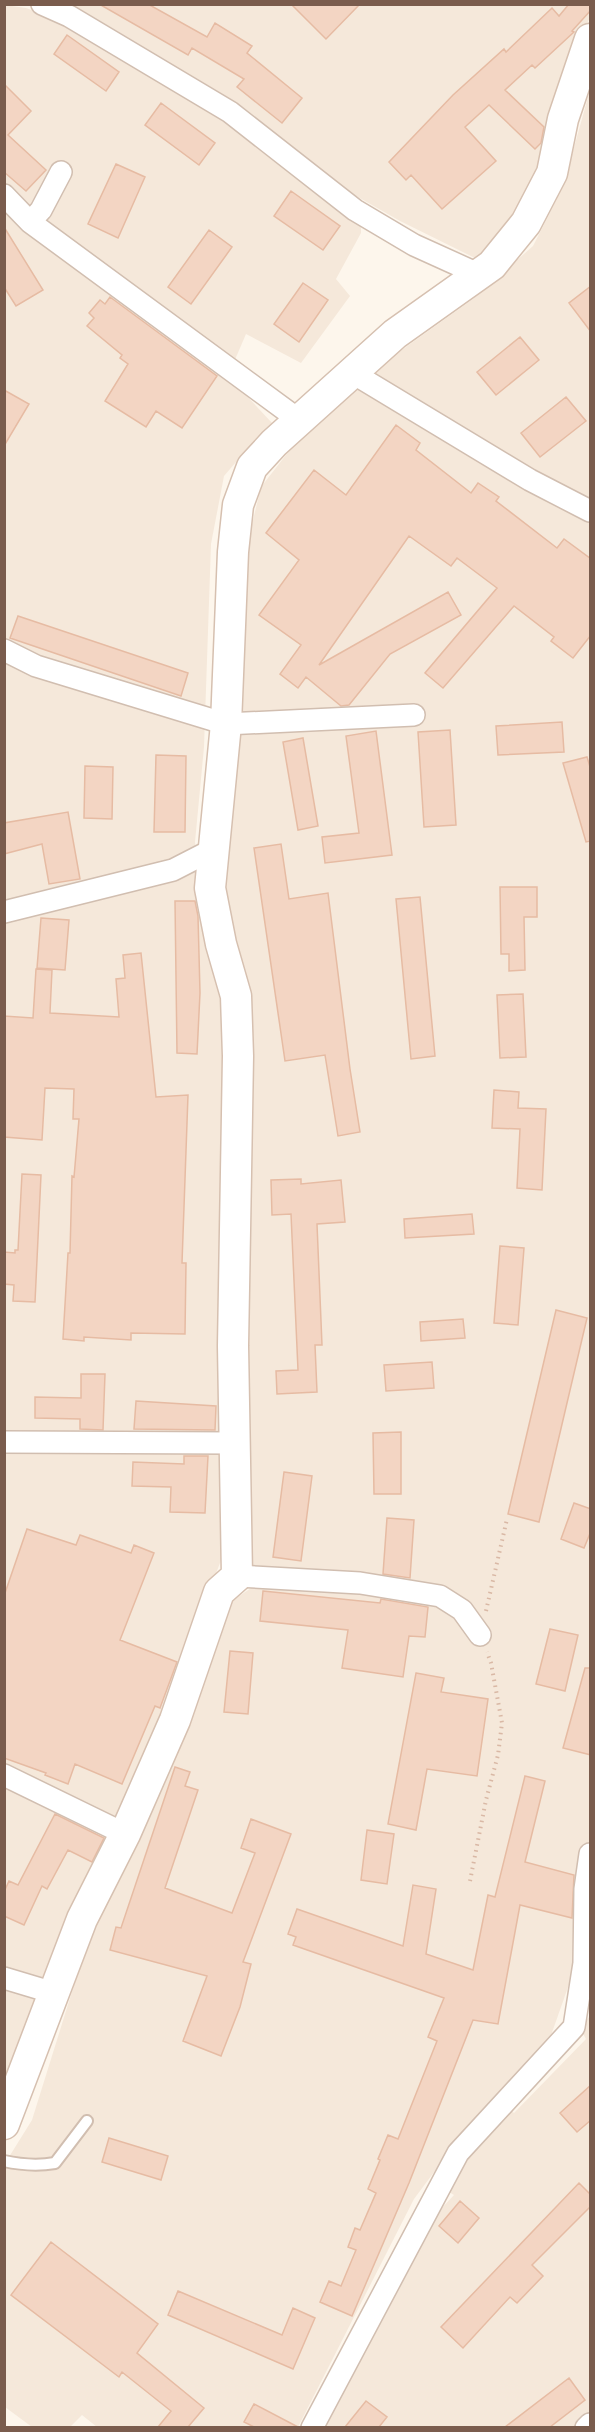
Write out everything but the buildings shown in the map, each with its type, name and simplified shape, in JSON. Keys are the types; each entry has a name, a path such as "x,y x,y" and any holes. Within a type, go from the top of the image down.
{"street":[{"path":"42,4 69,16 230,112 355,210 414,245 478,274"},
{"path":"237,1576 233,1346 238,1056 236,996 221,944 210,888 226,723 233,552 238,506 252,467 299,420 395,334 492,264 526,223 552,173 563,119 591,39"},
{"path":"30,222 41,210 61,172"},
{"path":"4,195 30,222 299,420"},
{"path":"351,372 520,474 591,511"},
{"path":"4,650 36,666 226,723 414,715"},
{"path":"4,912 173,870 212,850"},
{"path":"4,1442 235,1443"},
{"path":"4,2124 82,1919 125,1834 175,1720 219,1592 237,1576 360,1583 440,1596 462,1610 480,1635"},
{"path":"4,1775 125,1834"},
{"path":"312,2427 458,2153 574,2027 587,1964 585,1889 591,1854"},
{"path":"4,1978 54,1993"},
{"path":"586,2427 591,2424"}],"lane":[{"path":"4,2161 41,2165 56,2163 87,2121"}],"path":[{"path":"471,1881 486,1800 498,1755 502,1723 491,1663 480,1635 507,1519"}],"shaded area":[{"path":"590,4 590,18 531,197 479,260 400,221 337,185 67,5"},
{"path":"5,5 26,8 83,29 210,109 361,222 361,233 336,279 350,296 301,363 246,334 228,376 273,424 224,476 211,544 204,747 195,842 201,888 226,1006 225,1550 152,1739 5,2081"},
{"path":"590,90 590,1836 573,1973 549,2041 449,2152 414,2199 298,2427 97,2427 82,2415 70,2427 32,2427 5,2407 4,2165 32,2120 95,1918 226,1605 257,1584 249,1561 245,1112 248,991 223,885 247,545 261,487 293,446 385,362 473,299 533,246 563,187"},
{"path":"590,2016 590,2415 574,2427 318,2428 425,2226 454,2195 449,2192 465,2154 506,2105 514,2113 586,2039 580,2028"}]}
